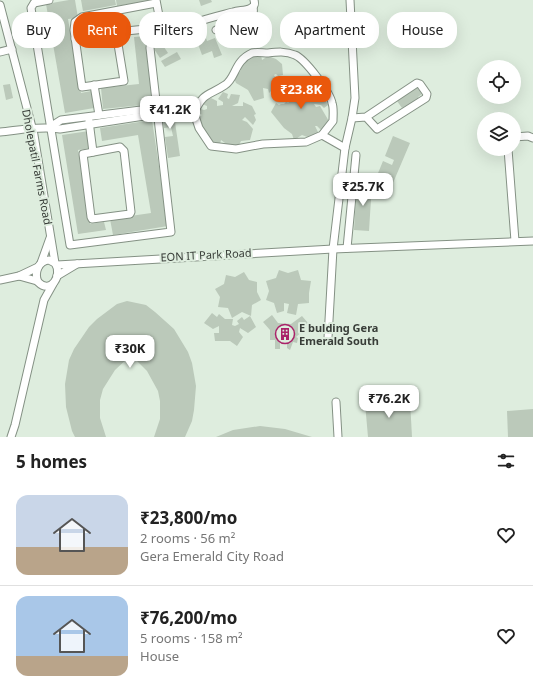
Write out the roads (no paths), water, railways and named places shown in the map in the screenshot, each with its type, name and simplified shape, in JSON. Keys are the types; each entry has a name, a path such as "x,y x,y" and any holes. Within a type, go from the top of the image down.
{"street":[{"path":"49,0 34,3 31,8 70,245 171,232 150,48"},
{"path":"328,338 333,249 345,148 355,98 350,0"},
{"path":"107,12 156,2 158,12"},
{"path":"207,19 248,9 254,3"},
{"name":"Dholepatil Farms Road","path":"0,5 32,128 56,264"},
{"path":"76,48 82,87 124,81 119,48"},
{"path":"0,52 12,49"},
{"path":"279,51 296,55 312,70 332,101 333,121 322,135 306,142 263,144 236,149 211,146 199,128 194,112 205,95 226,85 231,79 238,63 253,53 279,51"},
{"path":"352,118 366,117 417,83 420,84 427,94 426,98 377,129 366,117"},
{"path":"94,85 99,115"},
{"path":"50,127 61,120 88,116 157,111"},
{"path":"0,132 50,127 60,129 157,111"},
{"path":"88,116 93,152"},
{"path":"322,135 345,148"},
{"path":"521,136 528,136 533,138"},
{"path":"120,148 123,149 131,209 130,214 95,220 91,217 83,154 93,152 120,148"},
{"path":"348,248 356,178 356,155"},
{"path":"509,156 515,242"},
{"path":"341,178 356,178"},
{"name":"Dholepatil Farms Road","path":"40,265 50,236"},
{"name":"EON IT Park Road","path":"56,264 348,248 533,241"},
{"path":"0,280 19,276 48,260 56,264 58,269 54,284 44,300 11,437"},
{"path":"57,276 79,263"},
{"path":"40,265 36,276 44,300"},
{"path":"19,276 47,286 54,284"},
{"path":"336,402 338,437"}],"place":[{"name":"E bulding Gera Emerald South","path":"285,334"}]}
